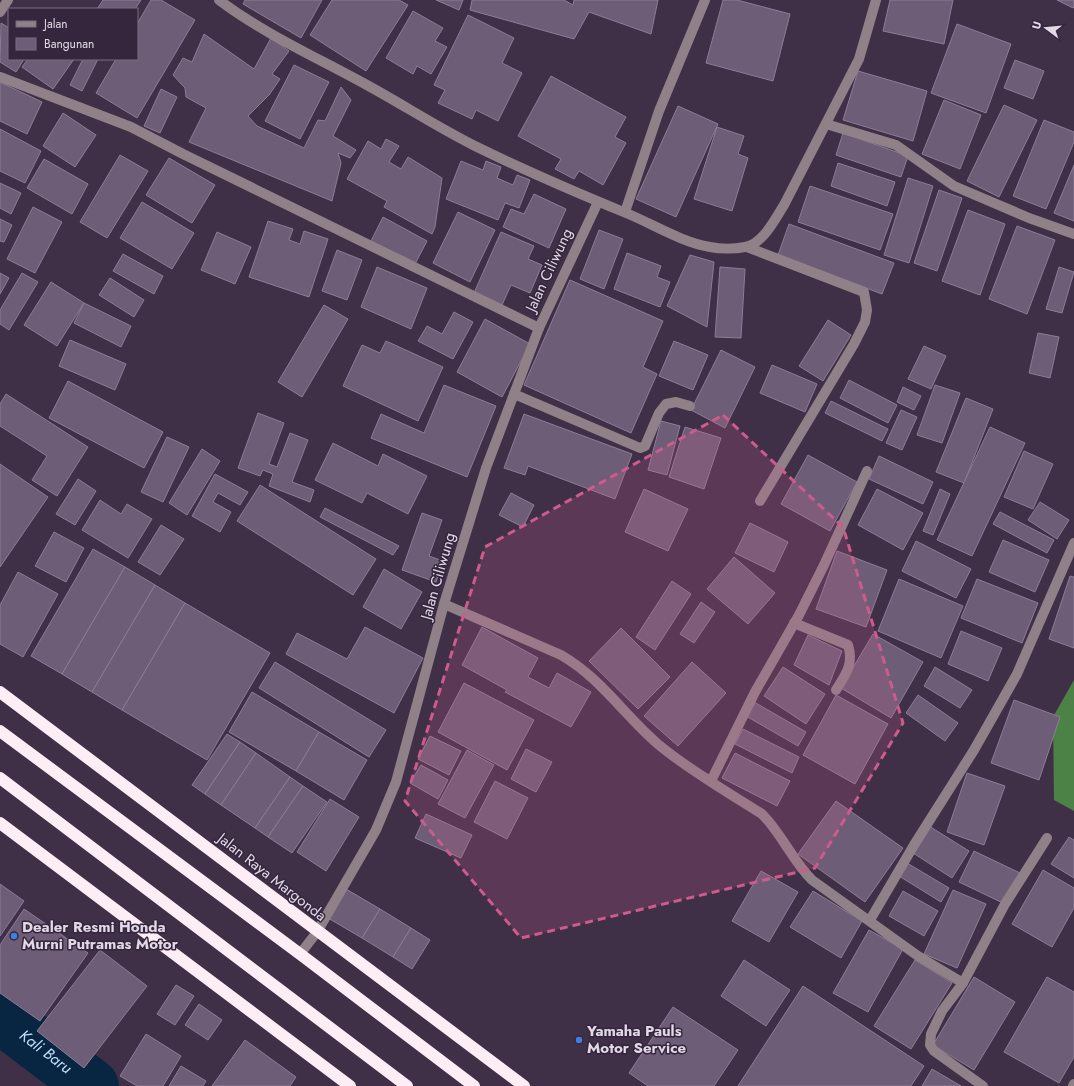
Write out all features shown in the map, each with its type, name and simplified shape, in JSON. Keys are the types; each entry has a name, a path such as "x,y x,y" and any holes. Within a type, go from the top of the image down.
{"highway":[{"name":"Jalan Raya Margonda","path":"0,692 236,869 317,932 524,1086"},
{"path":"0,731 300,954 474,1086"},
{"path":"0,778 407,1086"},
{"path":"0,823 350,1086"}],"street":[{"path":"0,12 8,0"},
{"path":"625,212 659,111 705,0"},
{"path":"747,247 757,242 774,222 784,205 859,59 876,0"},
{"path":"224,1 274,36 365,84 474,146 598,202 625,212 685,239 710,247 747,247 864,292 867,310 865,322 844,362 760,501"},
{"path":"0,77 131,127 538,328"},
{"path":"826,124 896,145 954,186 1029,218 1074,234"},
{"name":"Jalan Ciliwung","path":"300,954 317,932 376,830 396,782 444,604 486,468 538,328 598,202"},
{"path":"514,394 640,448 646,446 659,413 666,404 676,402 690,406"},
{"path":"711,781 755,692 794,623 824,564 866,470"},
{"path":"870,920 914,845 974,750 1017,674 1074,543"},
{"path":"444,604 561,655 577,665 598,683 628,716 659,745 762,814 772,824 799,867 812,880 870,920 918,956 963,983"},
{"path":"794,623 848,645 851,655 849,670 836,690"},
{"path":"983,1086 942,1057 930,1045 933,1028 946,1005 963,983 1005,904 1047,838"}],"highlighted area":[{"path":"723,415 843,527 903,723 815,868 521,938 405,801 485,547"}],"green space":[{"path":"1074,680 1074,811 1054,800 1053,717"}],"building":[{"path":"103,0 141,0 136,8 98,8"},
{"path":"151,0 161,0 195,20 137,118 96,93 115,60 138,60 138,22"},
{"path":"245,0 322,0 301,38 243,4"},
{"path":"332,0 399,0 408,5 366,71 310,35"},
{"path":"436,0 463,0 459,10"},
{"path":"472,0 564,0 573,5 574,0 658,0 651,34 589,12 574,39 470,10"},
{"path":"723,0 737,0 790,14 773,81 706,63"},
{"path":"890,0 953,0 944,44 883,31"},
{"path":"1057,0 1074,0 1074,7 1073,8"},
{"path":"413,11 443,28 435,41 447,47 431,74 417,66 413,74 386,58"},
{"path":"468,15 514,38 502,63 522,73 498,121 476,110 472,119 438,103 445,90 434,85"},
{"path":"1,23 8,27 8,60 23,60 16,72 0,62"},
{"path":"957,24 1011,44 986,113 931,93"},
{"path":"204,34 254,69 271,38 289,51 272,74 280,79 269,95 248,116 257,126 304,148 318,120 325,121 341,87 351,100 333,136 356,150 350,158 338,153 341,163 332,201 189,142 206,108 186,97 185,88 173,75 183,58 192,62"},
{"path":"27,60 73,60 53,89 22,67"},
{"path":"82,60 98,60 82,91 70,85"},
{"path":"1015,60 1044,71 1033,99 1004,88"},
{"path":"294,65 329,82 300,139 265,121"},
{"path":"858,71 927,91 913,141 843,120"},
{"path":"551,76 626,117 615,137 626,143 603,185 579,171 574,179 555,169 561,159 518,136"},
{"path":"0,82 42,102 27,134 0,121"},
{"path":"161,89 177,97 160,133 144,126"},
{"path":"944,100 981,115 960,169 922,154"},
{"path":"1004,105 1037,120 999,197 967,181"},
{"path":"678,106 718,124 676,217 636,199"},
{"path":"63,113 96,135 75,167 43,146"},
{"path":"1044,120 1074,132 1074,142 1046,209 1013,196"},
{"path":"717,127 744,136 738,154 748,158 732,211 694,199"},
{"path":"0,129 41,151 25,183 0,171"},
{"path":"843,133 908,156 901,177 836,155"},
{"path":"386,139 399,146 389,162 401,169 408,157 442,178 435,227 432,234 384,207 387,201 347,179 368,141 381,149"},
{"path":"120,155 148,171 107,238 80,222"},
{"path":"169,158 215,185 192,223 146,195"},
{"path":"44,159 88,184 72,214 27,188"},
{"path":"461,161 483,170 486,161 501,167 497,178 513,185 517,175 530,180 519,208 505,203 498,220 446,199"},
{"path":"838,163 895,182 887,206 831,186"},
{"path":"1074,165 1074,221 1054,213"},
{"path":"908,178 933,186 909,263 884,255"},
{"path":"0,183 21,193 11,214 0,208"},
{"path":"810,186 893,214 880,250 798,222"},
{"path":"939,190 962,198 937,271 914,263"},
{"path":"534,194 566,209 549,248 503,227 511,209 524,214"},
{"path":"142,202 194,233 172,269 120,238"},
{"path":"33,207 62,222 35,273 7,259"},
{"path":"968,210 1005,224 980,295 942,281"},
{"path":"458,212 495,230 470,282 433,263"},
{"path":"383,217 427,241 415,264 371,241"},
{"path":"0,219 12,225 4,242 0,241"},
{"path":"268,221 293,229 289,240 300,244 304,231 328,239 309,297 249,277"},
{"path":"789,224 894,263 882,294 778,255"},
{"path":"1017,226 1055,240 1027,314 989,299"},
{"path":"599,230 623,239 604,289 580,279"},
{"path":"217,232 251,247 235,284 201,270"},
{"path":"501,232 534,246 528,259 542,265 530,293 511,285 502,305 474,293"},
{"path":"337,250 362,260 347,300 322,291"},
{"path":"627,253 661,266 657,277 670,282 660,307 614,289"},
{"path":"123,254 163,276 154,294 113,271"},
{"path":"690,255 714,262 707,327 667,306"},
{"path":"377,267 427,288 411,329 361,307"},
{"path":"720,267 745,269 741,338 715,337"},
{"path":"1059,267 1074,272 1062,313 1046,309"},
{"path":"0,273 9,278 0,294"},
{"path":"22,273 38,282 9,330 0,324 0,310"},
{"path":"110,278 144,300 134,317 99,295"},
{"path":"570,280 663,321 643,367 657,374 631,433 524,385"},
{"path":"51,282 84,303 57,346 24,325"},
{"path":"84,303 131,326 121,347 74,323"},
{"path":"324,305 348,319 302,397 278,382"},
{"path":"454,312 473,322 453,359 418,341 427,326 442,334"},
{"path":"485,319 530,344 502,397 457,372"},
{"path":"828,320 851,335 823,381 799,366"},
{"path":"1038,333 1059,337 1050,378 1029,373"},
{"path":"70,340 126,364 115,390 59,366"},
{"path":"386,341 443,367 418,421 343,386 362,345 380,353"},
{"path":"674,341 708,355 693,390 659,376"},
{"path":"924,346 946,356 931,389 908,379"},
{"path":"721,350 755,367 725,428 691,410"},
{"path":"772,365 817,384 805,412 760,393"},
{"path":"849,380 897,405 888,423 840,398"},
{"path":"68,381 163,432 144,468 49,418"},
{"path":"444,385 496,406 467,477 371,438 381,414 424,433"},
{"path":"935,385 960,393 942,443 917,435"},
{"path":"903,387 921,396 914,410 897,402"},
{"path":"6,394 88,447 57,496 32,480 47,456 0,426 0,404"},
{"path":"966,398 993,409 964,483 936,472"},
{"path":"831,401 888,429 882,441 825,413"},
{"path":"901,410 917,417 902,450 886,443"},
{"path":"258,413 284,423 269,464 277,467 290,433 308,440 292,482 314,490 310,502 269,486 273,474 263,470 260,476 238,468"},
{"path":"524,414 632,454 615,499 528,466 525,475 504,468"},
{"path":"661,421 680,426 667,475 648,470"},
{"path":"685,427 721,438 704,489 669,477"},
{"path":"990,427 1025,443 972,556 937,540"},
{"path":"167,437 189,447 163,502 141,492"},
{"path":"333,443 378,466 383,454 427,476 408,514 367,493 362,503 315,480"},
{"path":"202,449 220,461 187,515 169,503"},
{"path":"1024,451 1053,464 1033,509 1004,497"},
{"path":"808,455 857,482 830,531 781,504"},
{"path":"879,456 933,482 923,504 869,479"},
{"path":"0,464 48,497 0,567"},
{"path":"215,474 248,492 240,505 218,493 213,502 231,512 220,532 192,516"},
{"path":"78,479 96,491 75,525 56,514"},
{"path":"260,485 376,559 353,595 237,521"},
{"path":"644,489 688,509 668,551 625,532"},
{"path":"877,489 923,513 903,550 858,525"},
{"path":"940,489 950,494 933,535 923,531"},
{"path":"511,493 534,505 523,527 499,515"},
{"path":"100,500 121,514 127,504 152,519 128,558 82,530"},
{"path":"1040,502 1069,520 1057,539 1028,520"},
{"path":"325,508 399,546 393,555 320,517"},
{"path":"1000,512 1054,540 1047,553 993,524"},
{"path":"422,513 442,520 429,556 443,561 436,582 402,570"},
{"path":"750,523 788,542 774,572 735,553"},
{"path":"161,525 184,539 160,575 138,562"},
{"path":"54,532 84,548 66,582 35,566"},
{"path":"1003,540 1049,560 1035,592 989,572"},
{"path":"916,541 971,569 956,598 902,571"},
{"path":"93,549 125,567 62,674 31,656"},
{"path":"837,551 887,570 866,627 816,609"},
{"path":"734,557 775,593 748,624 707,589"},
{"path":"125,567 155,585 92,692 62,674"},
{"path":"384,569 422,592 401,629 363,607"},
{"path":"18,572 58,594 23,657 0,644 0,605"},
{"path":"1070,576 1074,577 1074,648 1049,639"},
{"path":"899,579 963,606 941,658 878,631"},
{"path":"977,579 1038,603 1022,643 961,618"},
{"path":"672,581 691,594 655,650 636,637"},
{"path":"155,585 185,603 122,710 92,692"},
{"path":"701,602 715,612 694,643 680,634"},
{"path":"185,603 270,653 207,760 122,710"},
{"path":"365,627 423,658 394,713 286,654 297,633 347,659"},
{"path":"482,627 538,658 528,677 549,688 557,673 591,692 571,727 505,692 507,690 462,665"},
{"path":"621,628 670,677 638,709 589,661"},
{"path":"961,631 1002,648 988,681 948,664"},
{"path":"873,634 923,662 891,718 841,688"},
{"path":"808,635 842,651 829,685 794,665"},
{"path":"275,662 386,730 369,757 259,688"},
{"path":"692,662 726,693 678,746 644,716"},
{"path":"783,667 825,694 806,724 764,696"},
{"path":"935,667 972,690 960,708 924,686"},
{"path":"464,683 534,720 507,770 438,732"},
{"path":"252,692 319,732 296,771 229,732"},
{"path":"836,695 888,724 855,784 803,755"},
{"path":"918,695 958,723 945,741 906,713"},
{"path":"1014,700 1060,717 1039,780 991,763"},
{"path":"754,702 806,732 798,746 746,716"},
{"path":"743,729 799,757 792,773 735,744"},
{"path":"319,732 367,760 344,800 296,771"},
{"path":"227,734 240,742 205,794 192,785"},
{"path":"430,736 461,751 449,775 418,759"},
{"path":"240,742 256,753 221,805 205,794"},
{"path":"526,749 552,762 536,792 511,779"},
{"path":"467,750 494,765 465,818 438,804"},
{"path":"256,753 290,777 255,828 221,805"},
{"path":"735,753 790,781 777,806 722,778"},
{"path":"421,765 448,780 438,799 410,783"},
{"path":"967,773 1005,786 984,845 947,832"},
{"path":"290,777 303,786 268,837 255,828"},
{"path":"495,781 528,798 507,839 474,822"},
{"path":"303,786 327,802 292,853 268,837"},
{"path":"330,799 359,817 326,871 297,852"},
{"path":"836,801 903,848 865,902 798,854"},
{"path":"426,814 472,835 461,858 415,838"},
{"path":"929,826 969,851 952,878 913,853"},
{"path":"1069,837 1074,840 1074,878 1051,864"},
{"path":"974,851 1020,873 1005,904 959,882"},
{"path":"907,863 949,888 941,902 899,876"},
{"path":"1043,870 1074,888 1074,908 1052,947 1012,924"},
{"path":"761,871 798,892 769,942 732,921"},
{"path":"0,884 24,901 0,936"},
{"path":"346,889 380,909 362,938 328,918"},
{"path":"953,890 986,904 957,968 924,954"},
{"path":"813,891 862,921 841,958 790,927"},
{"path":"903,891 938,911 924,936 889,916"},
{"path":"24,909 88,953 40,1021 0,993 0,945"},
{"path":"380,909 411,928 393,957 362,938"},
{"path":"411,928 430,940 412,969 393,957"},
{"path":"869,930 903,949 868,1012 833,993"},
{"path":"100,950 147,986 84,1068 37,1031"},
{"path":"744,960 790,990 766,1026 721,996"},
{"path":"915,960 952,983 911,1049 874,1026"},
{"path":"974,977 1015,1002 974,1070 933,1045"},
{"path":"1047,977 1074,992 1074,1057 1059,1083 1004,1052"},
{"path":"176,985 194,996 175,1025 157,1014"},
{"path":"803,986 924,1066 911,1086 738,1086"},
{"path":"199,1004 222,1020 208,1040 185,1025"},
{"path":"673,1007 738,1050 714,1086 648,1086 629,1073"},
{"path":"146,1034 181,1056 163,1086 137,1086 120,1076"},
{"path":"245,1040 296,1077 290,1086 212,1086"},
{"path":"181,1066 206,1081 203,1086 169,1086"},
{"path":"932,1069 961,1086 922,1086"}],"waterway":[{"name":"Kali Baru","path":"0,1016 92,1086"}],"place":[{"name":"Dealer Resmi Honda Murni Putramas Motor","path":"14,936"},
{"name":"Yamaha Pauls Motor Service","path":"579,1040"}]}
